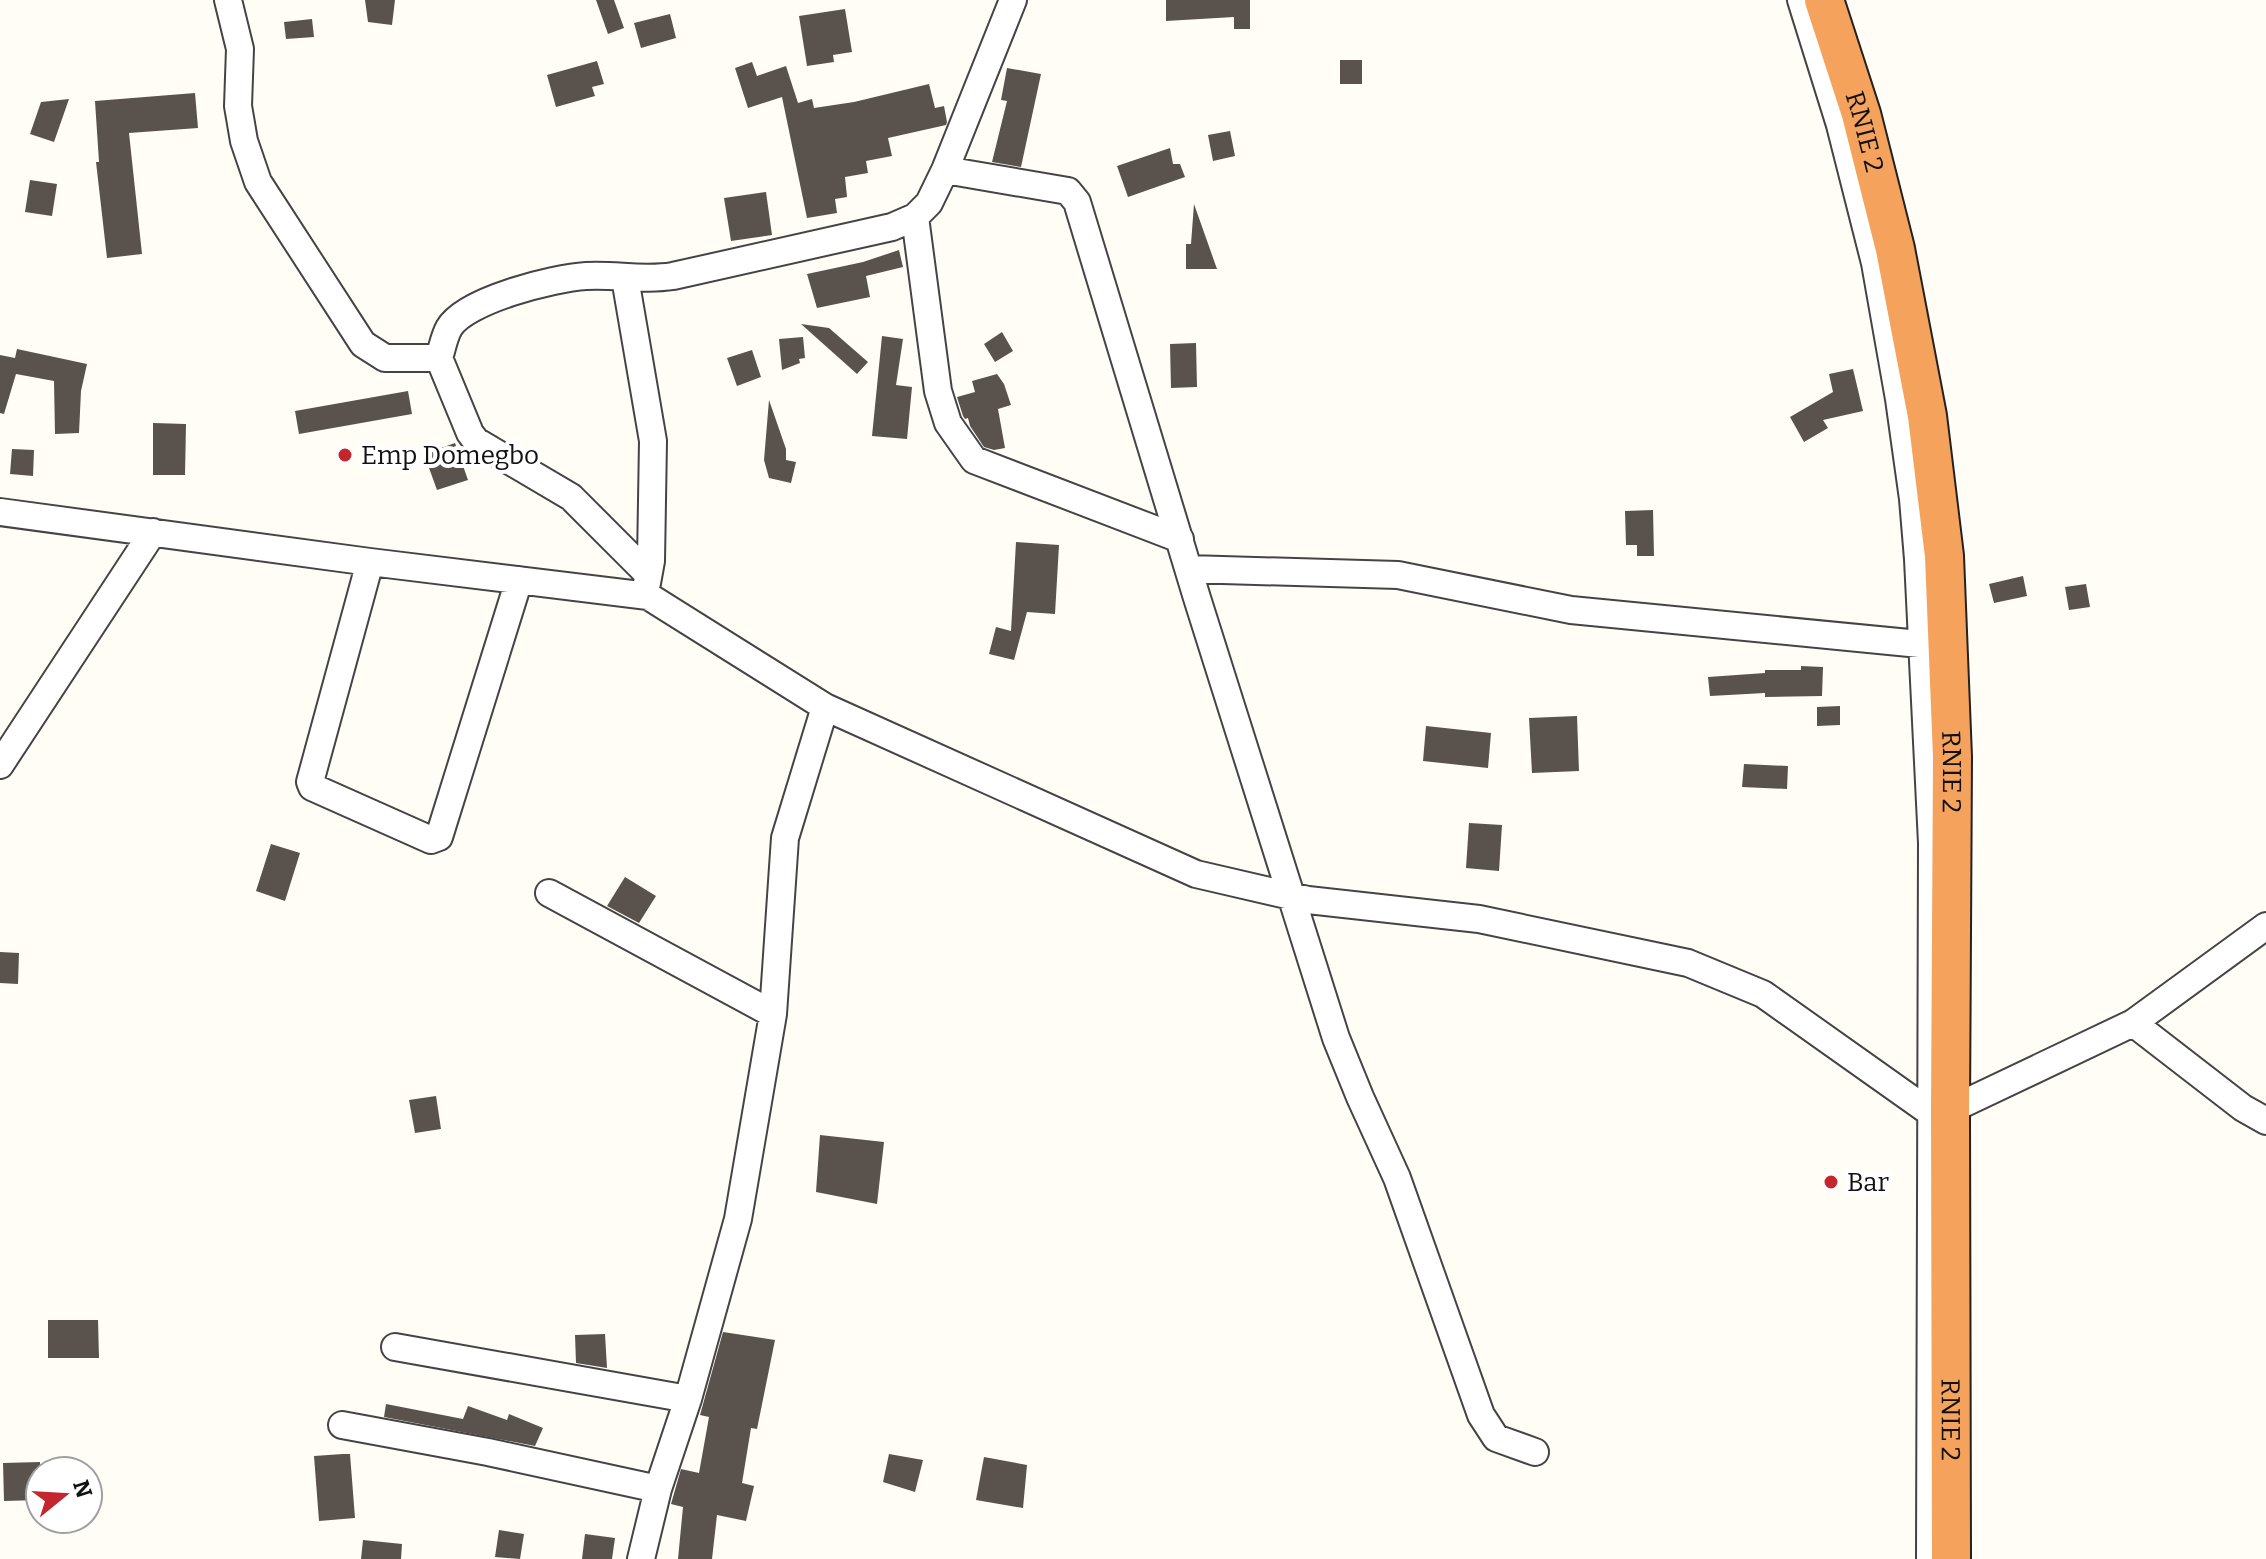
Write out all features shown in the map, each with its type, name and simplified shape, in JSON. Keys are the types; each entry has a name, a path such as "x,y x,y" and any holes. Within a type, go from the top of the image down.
{"highway":[{"name":"RNIE 2","path":"1824,0 1857,100 1880,184 1927,416 1944,556 1935,645 1952,757 1940,1112 1951,1559"}],"street":[{"path":"228,0 240,49 238,106 244,141 258,182 363,344 385,358 439,358"},
{"path":"1013,0 945,170 929,203 915,217 892,227 673,276 649,280 585,276 525,287 467,311 450,327 439,358 476,441 571,497 647,584 825,707 1196,874 1308,900 1479,919 1688,963 1763,994 1940,1112"},
{"path":"1189,569 1398,575 1571,610 1935,645 1875,263 1847,150 1801,0"},
{"path":"945,170 1068,191 1077,202 1336,1038 1397,1178 1481,1415 1496,1438 1535,1452"},
{"path":"915,217 938,391 948,423 974,460 1180,539"},
{"path":"625,278 653,441 651,561 647,584"},
{"path":"0,512 519,580 647,584"},
{"path":"0,765 153,532"},
{"path":"370,562 310,782 312,787 431,840 439,837 519,580"},
{"path":"641,1559 658,1489 688,1399 738,1219 773,1014 785,838 825,707"},
{"path":"549,893 773,1014"},
{"path":"1940,1112 2133,1023 2266,926"},
{"path":"2133,1023 2243,1108 2266,1121"},
{"path":"1930,1559 1940,1112"},
{"path":"395,1347 688,1399"},
{"path":"342,1425 488,1452 658,1489"}],"building":[{"path":"365,0 395,0 392,25 368,22"},
{"path":"596,0 614,0 624,28 608,34"},
{"path":"1166,0 1250,0 1250,29 1234,29 1234,17 1166,21"},
{"path":"845,9 852,52 833,55 834,62 807,66 799,16"},
{"path":"670,14 676,38 641,48 634,23"},
{"path":"312,19 314,37 286,39 284,22"},
{"path":"1340,60 1362,60 1362,84 1340,84"},
{"path":"597,61 604,84 592,87 595,96 556,107 547,75"},
{"path":"752,62 757,76 786,66 798,103 812,99 814,108 929,84 935,108 944,106 947,122 946,125 888,138 892,156 866,161 868,173 845,177 847,197 835,199 837,213 807,218 782,97 748,108 735,68"},
{"path":"1007,68 1041,74 1021,167 992,162 1007,101 1001,100"},
{"path":"195,93 198,128 129,133 142,254 107,258 96,162 99,162 95,101"},
{"path":"69,99 54,142 30,134 41,102"},
{"path":"1230,131 1235,156 1213,161 1208,135"},
{"path":"1170,148 1173,164 1180,164 1185,177 1128,197 1117,166"},
{"path":"30,180 57,184 52,216 25,212"},
{"path":"766,192 772,235 731,241 724,198"},
{"path":"1194,204 1217,269 1186,269 1186,244 1191,244"},
{"path":"899,250 903,267 866,276 870,297 817,308 807,274 863,262"},
{"path":"801,324 829,328 868,362 857,374"},
{"path":"1002,332 1013,351 995,362 984,344"},
{"path":"882,336 903,339 896,385 912,387 907,439 872,436"},
{"path":"803,337 805,358 782,370 779,339"},
{"path":"1196,343 1197,387 1171,388 1170,344"},
{"path":"17,349 87,364 81,391 79,433 55,434 54,381 16,374 4,414 0,413 0,355 15,358"},
{"path":"752,350 761,377 737,386 727,358"},
{"path":"1853,369 1863,411 1823,420 1828,428 1804,442 1790,417 1833,392 1829,374"},
{"path":"997,374 1011,405 998,409 1005,448 994,450 984,447 968,418 963,416 957,397 975,392 972,381"},
{"path":"408,391 412,414 299,434 295,411"},
{"path":"769,400 786,449 786,460 796,462 791,483 769,478 764,460"},
{"path":"153,423 186,424 185,475 153,475"},
{"path":"455,443 468,480 437,490 424,454"},
{"path":"12,449 34,450 33,476 10,474"},
{"path":"1653,510 1654,556 1637,556 1637,545 1626,545 1625,511"},
{"path":"1016,542 1059,545 1055,614 1027,612 1014,660 989,654 996,627 1011,631"},
{"path":"2023,576 2027,596 1994,603 1989,584"},
{"path":"2086,584 2090,607 2069,610 2065,587"},
{"path":"1801,666 1823,667 1822,696 1765,697 1765,693 1710,696 1708,677 1765,673 1765,670 1801,670"},
{"path":"1840,706 1840,725 1817,726 1817,707"},
{"path":"1577,716 1579,771 1532,773 1529,718"},
{"path":"1426,726 1491,733 1488,768 1423,761"},
{"path":"1744,764 1788,766 1787,789 1742,787"},
{"path":"1469,823 1502,825 1499,871 1466,868"},
{"path":"271,844 300,853 285,901 256,891"},
{"path":"625,877 656,896 639,923 607,906"},
{"path":"0,952 19,953 18,984 0,983"},
{"path":"436,1096 441,1129 415,1133 409,1100"},
{"path":"820,1135 884,1142 877,1204 816,1192"},
{"path":"48,1320 98,1320 99,1358 48,1358"},
{"path":"723,1332 775,1340 757,1429 751,1428 742,1483 754,1486 746,1521 717,1515 712,1559 678,1559 683,1507 671,1504 681,1469 699,1473 709,1417 700,1415"},
{"path":"605,1334 607,1368 576,1363 575,1335"},
{"path":"386,1404 463,1419 468,1406 507,1420 509,1414 543,1428 535,1446 384,1417"},
{"path":"350,1454 355,1518 319,1521 314,1456"},
{"path":"889,1454 923,1460 915,1492 883,1482"},
{"path":"984,1457 1027,1465 1023,1508 976,1500"},
{"path":"24,1462 24,1500 4,1501 3,1463"},
{"path":"499,1530 524,1534 520,1559 495,1557"},
{"path":"585,1534 615,1538 612,1559 582,1559"},
{"path":"363,1540 402,1544 401,1559 361,1559"}],"place":[{"name":"Emp Domegbo","path":"345,455"},
{"name":"Bar","path":"1831,1182"}]}
